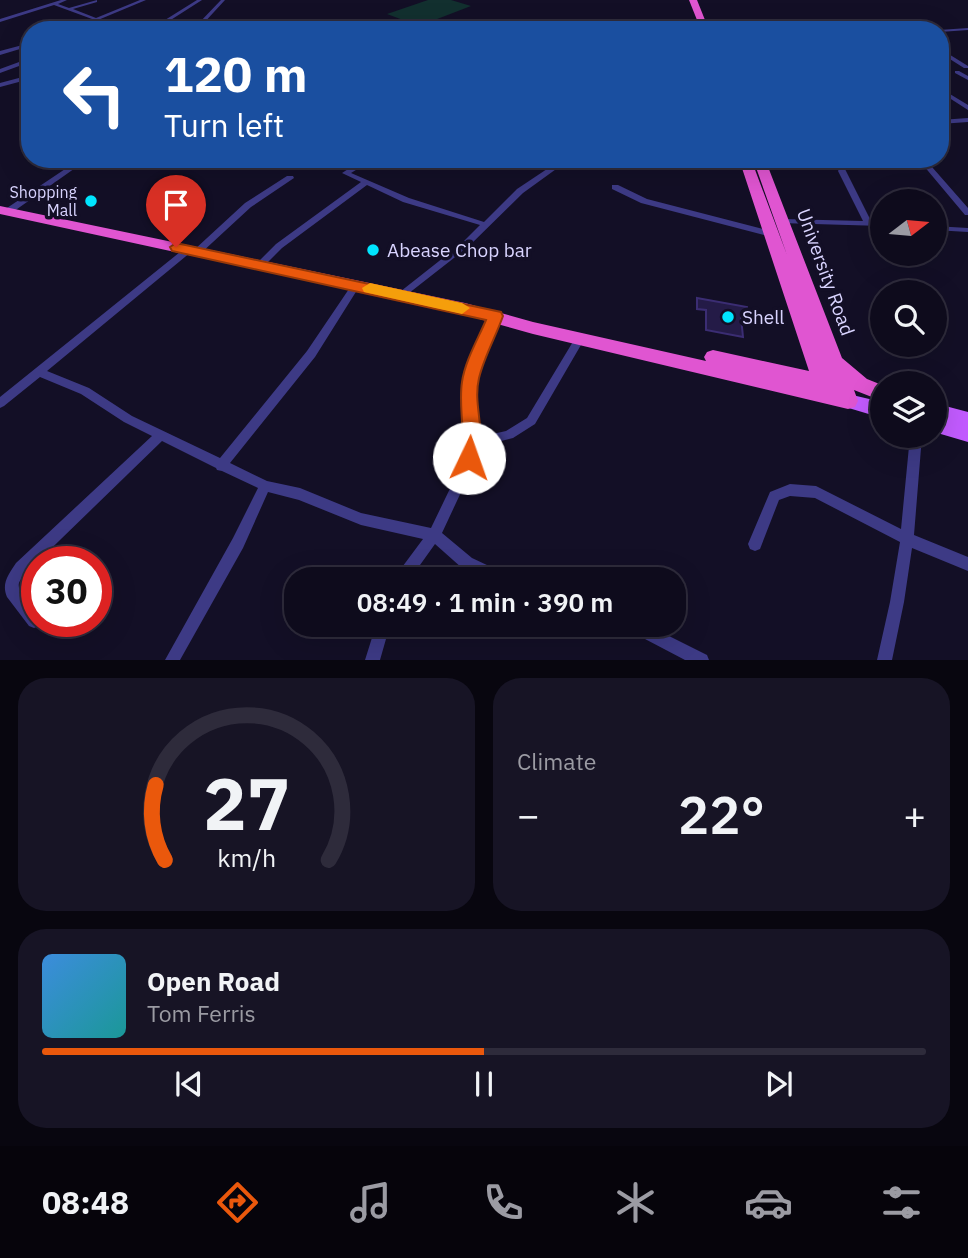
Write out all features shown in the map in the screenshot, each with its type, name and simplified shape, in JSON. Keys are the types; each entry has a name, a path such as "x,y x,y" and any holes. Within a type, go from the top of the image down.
{"highway":[{"path":"685,0 693,21"},
{"path":"693,0 701,21"},
{"name":"University Road","path":"749,168 778,227 846,394"},
{"name":"University Road","path":"762,168 823,388"},
{"path":"3,211 356,285 580,338 846,394"},
{"path":"497,317 533,320 794,374 823,388"},
{"path":"794,374 809,368 812,346"},
{"path":"834,359 870,391"}],"main road":[{"path":"846,394 870,397"},
{"path":"947,414 968,420"},
{"path":"947,428 968,434"}],"street":[{"path":"0,21 65,0"},
{"path":"89,21 144,0"},
{"path":"166,21 200,0"},
{"path":"204,21 223,0"},
{"path":"69,9 95,1"},
{"path":"54,4 94,19"},
{"path":"949,30 968,29"},
{"path":"0,53 21,47"},
{"path":"949,56 967,67"},
{"path":"0,71 21,63"},
{"path":"967,67 957,72 968,78"},
{"path":"0,85 21,79"},
{"path":"949,96 968,108"},
{"path":"949,121 968,120"},
{"path":"3,211 71,168"},
{"path":"352,168 346,173 365,183 431,209 484,224"},
{"path":"401,295 465,245 520,191 554,168"},
{"path":"929,168 968,213"},
{"path":"615,187 643,201 778,227 868,223 842,171"},
{"path":"0,403 248,205 290,178"},
{"path":"260,265 279,246 365,183"},
{"path":"947,229 968,230"},
{"path":"221,466 311,354 356,285"},
{"path":"411,567 434,536 474,443 469,415 470,379 497,317"},
{"path":"474,443 509,435 531,421 580,338"},
{"path":"39,372 85,391 160,435 265,486 300,494 361,519 434,536 477,567"},
{"path":"44,546 160,435"},
{"path":"884,660 907,539 915,448"},
{"path":"172,660 238,543 265,486"},
{"path":"754,544 774,496 802,489 816,492 907,539 968,564"},
{"path":"21,568 12,581 12,592 21,604"},
{"path":"372,660 379,637"},
{"path":"657,637 702,660"}],"green space":[{"path":"428,0 451,0 471,6 432,21 406,21 387,14"}],"building":[{"name":"Shell","path":"697,298 747,307 747,318 741,317 743,337 706,330 706,310 697,309"}],"slow traffic":[{"path":"370,288 462,308"}],"place":[{"name":"Shopping Mall","path":"91,201"},
{"name":"Abease Chop bar","path":"373,250"},
{"name":"Shell","path":"728,317"}],"route":[{"path":"176,247 495,316 470,379 469,415 474,443 469,458"}]}
